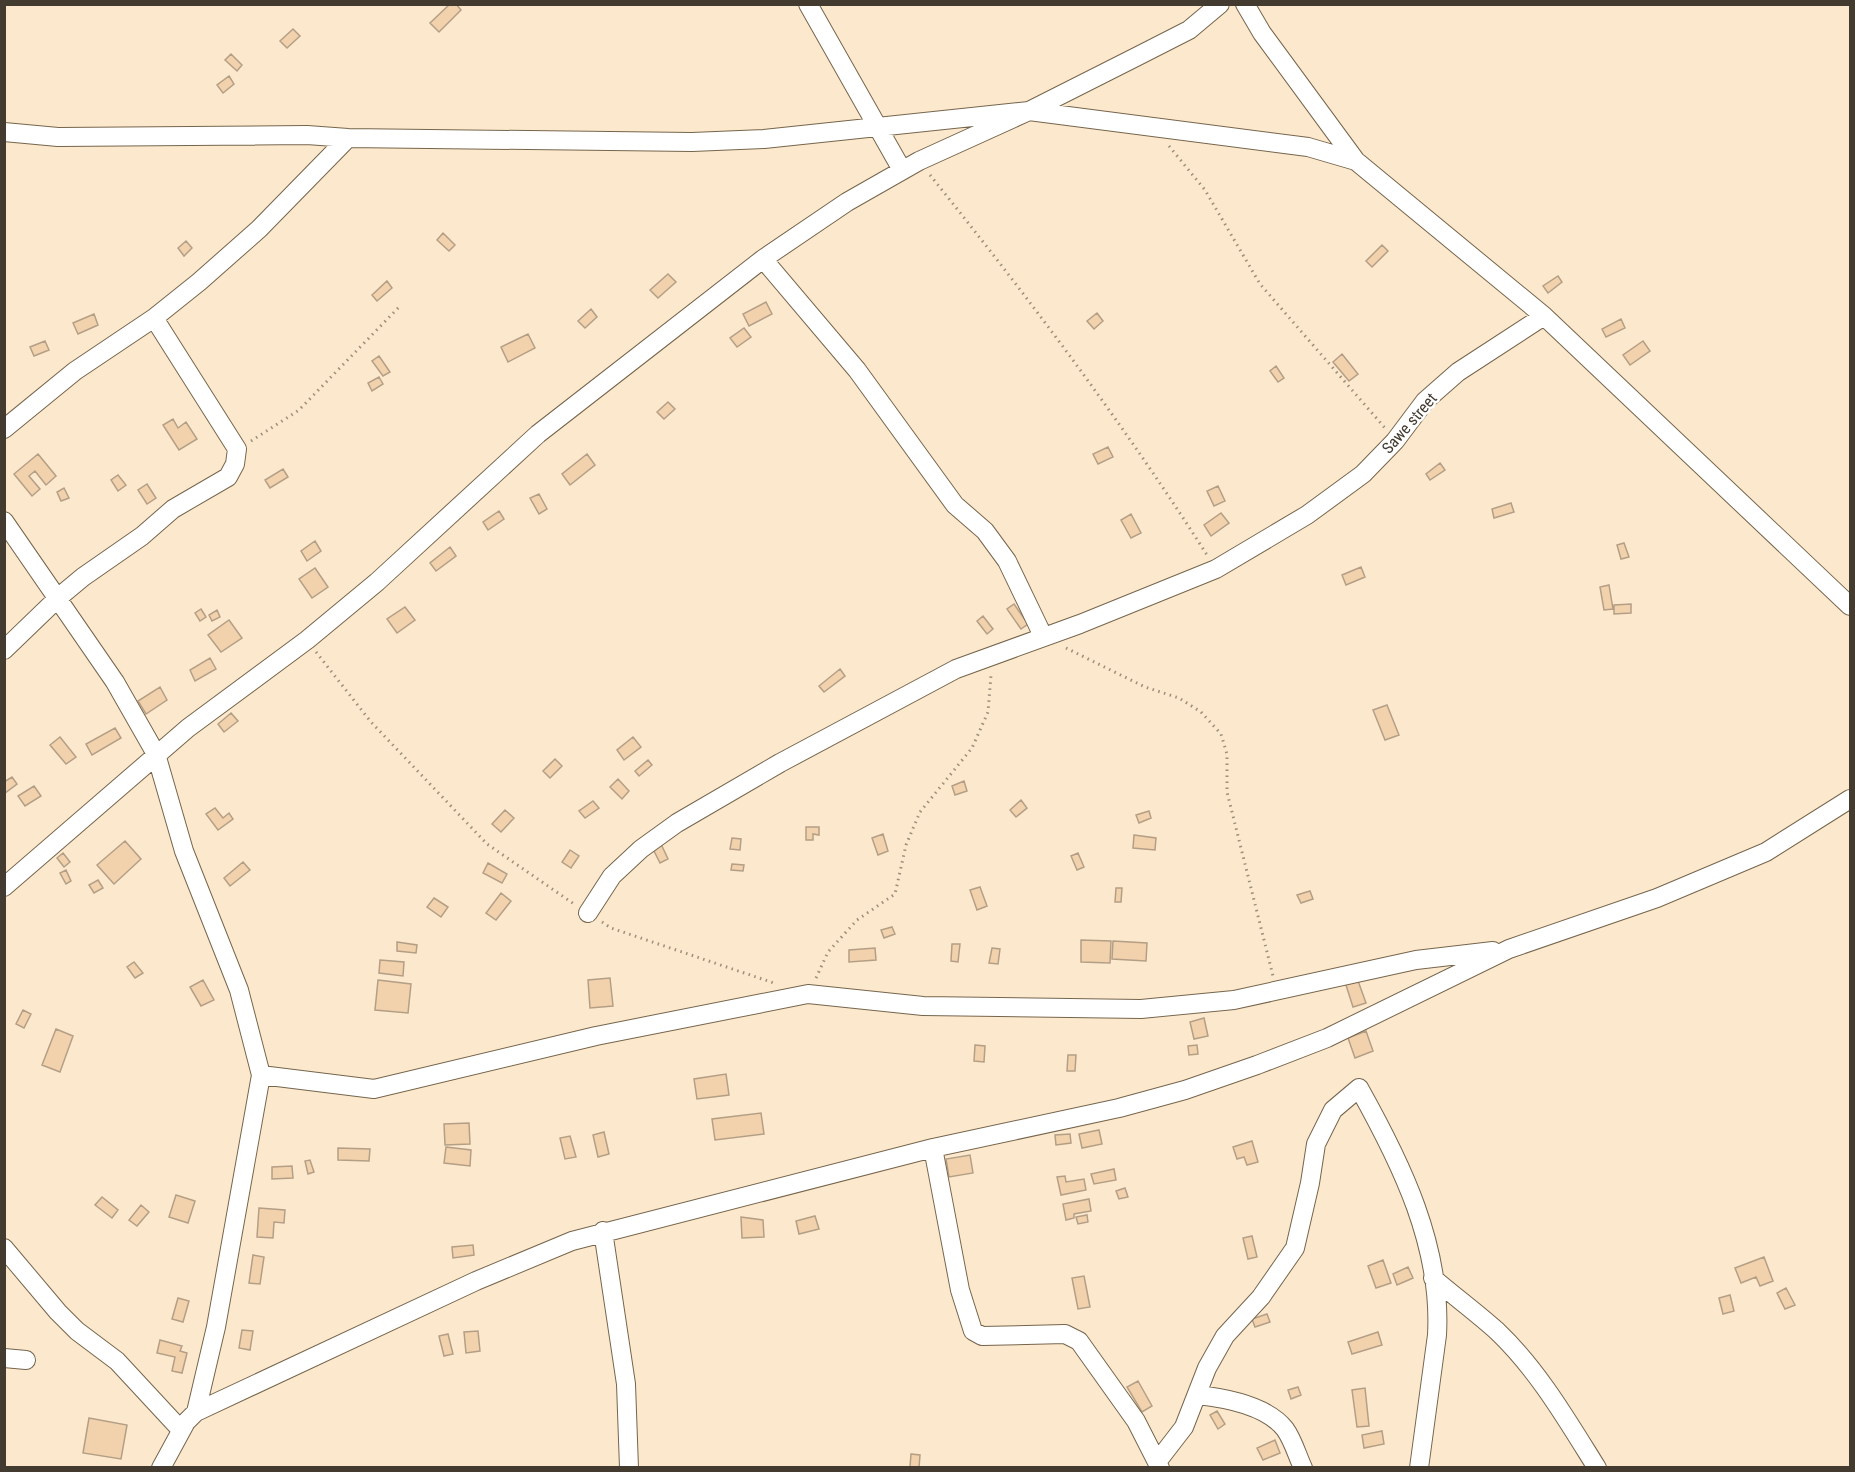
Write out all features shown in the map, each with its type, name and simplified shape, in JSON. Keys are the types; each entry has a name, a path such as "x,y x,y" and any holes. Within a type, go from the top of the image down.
{"street":[{"path":"808,4 902,170"},
{"path":"4,887 156,754 307,640 377,582 538,434 763,259 847,202 902,170 1029,111 1189,30 1220,4"},
{"path":"1245,4 1262,33 1356,161 1544,316 1851,606"},
{"path":"4,132 58,137 307,135 348,138 692,142 764,139 1029,111 1308,147 1356,161"},
{"path":"4,429 75,371 154,318 259,229 348,138"},
{"path":"763,259 857,370 955,505 985,531 1007,561 1043,636"},
{"name":"Sawe street","path":"588,913 612,876 641,849 677,823 910,692 995,653 1080,624 1216,569 1307,515 1363,474 1395,441 1425,401 1458,372 1544,316"},
{"path":"4,650 59,597 142,536 173,509 228,477 235,464 237,449 154,318"},
{"path":"4,521 59,597 115,682 156,754 184,851 239,990 261,1075 216,1327 196,1412"},
{"path":"161,1467 181,1430 196,1412 476,1281 572,1241 603,1231 933,1148 1119,1108 1185,1090 1327,1038 1509,949 1657,898 1766,852 1851,799"},
{"path":"261,1075 374,1089 596,1036 808,994 923,1006 1142,1008 1233,1000 1416,960 1509,949"},
{"path":"933,1148 960,1290 973,1331 982,1336 1065,1334 1079,1341 1136,1421 1158,1465 1184,1427 1198,1395 1206,1368 1225,1336 1261,1297 1295,1248 1310,1184 1316,1144 1333,1110 1359,1088 1403,1169 1424,1234 1433,1278 1438,1317 1437,1335 1419,1467"},
{"path":"603,1231 626,1384 629,1467"},
{"path":"4,1248 57,1312 76,1331 117,1361 181,1430"},
{"path":"1433,1278 1496,1331 1515,1351 1561,1410 1597,1467"},
{"path":"4,1358 26,1360"},
{"path":"1198,1395 1217,1397 1262,1411 1284,1429 1303,1467"}],"path":[{"path":"1152,126 1205,190 1260,284 1395,441"},
{"path":"919,161 998,260 1159,481 1216,569"},
{"path":"237,449 299,410 401,305"},
{"path":"1043,636 1145,687 1179,698 1201,712 1221,734 1227,754 1227,792 1276,990"},
{"path":"307,640 371,722 487,844 611,928 776,984"},
{"path":"808,994 828,952 857,920 895,894 902,873 906,845 920,812 940,784 972,748 987,712 995,653"}],"building":[{"path":"450,4 456,4 461,10 439,32 430,23"},
{"path":"293,29 300,36 287,48 280,41"},
{"path":"231,54 242,65 237,71 225,60"},
{"path":"229,76 234,84 223,93 217,85"},
{"path":"443,233 455,245 449,251 437,240"},
{"path":"186,241 192,248 184,256 178,248"},
{"path":"1382,245 1388,251 1372,267 1366,261"},
{"path":"668,274 676,282 658,298 650,290"},
{"path":"1558,276 1562,282 1548,293 1543,286"},
{"path":"387,281 392,288 377,301 372,295"},
{"path":"766,302 772,314 749,326 743,314"},
{"path":"591,309 597,317 585,328 578,321"},
{"path":"1097,313 1103,321 1094,329 1087,321"},
{"path":"94,314 98,325 78,334 73,323"},
{"path":"1621,319 1625,328 1606,337 1602,329"},
{"path":"744,328 751,337 737,347 730,338"},
{"path":"528,334 535,348 508,362 501,347"},
{"path":"45,341 49,350 34,356 30,347"},
{"path":"1643,341 1650,351 1630,365 1623,355"},
{"path":"1342,354 1358,374 1349,381 1333,362"},
{"path":"379,356 390,372 383,376 372,361"},
{"path":"1276,366 1284,378 1278,382 1270,371"},
{"path":"379,377 383,384 372,391 368,383"},
{"path":"668,402 675,409 664,419 657,412"},
{"path":"173,419 178,428 186,422 197,439 179,450 163,425"},
{"path":"1108,447 1113,457 1098,464 1093,454"},
{"path":"38,454 56,476 46,485 35,471 29,476 40,489 32,496 14,474"},
{"path":"587,454 595,465 570,485 562,474"},
{"path":"1440,463 1445,470 1430,480 1426,474"},
{"path":"283,469 288,477 270,488 265,480"},
{"path":"118,475 126,485 118,491 111,480"},
{"path":"147,484 156,498 147,504 138,490"},
{"path":"1218,486 1225,501 1214,506 1207,491"},
{"path":"64,488 69,498 61,501 57,492"},
{"path":"539,494 547,509 539,514 530,498"},
{"path":"1511,503 1514,512 1494,518 1492,509"},
{"path":"499,511 504,519 488,530 483,522"},
{"path":"1221,513 1229,523 1211,536 1204,525"},
{"path":"1131,514 1141,533 1131,538 1121,520"},
{"path":"315,541 321,551 307,561 301,551"},
{"path":"1624,543 1629,557 1621,559 1617,545"},
{"path":"450,547 456,556 436,571 430,563"},
{"path":"1361,567 1365,577 1346,585 1342,575"},
{"path":"315,568 328,587 312,598 299,579"},
{"path":"1609,585 1613,609 1604,610 1600,587"},
{"path":"1014,604 1028,624 1021,629 1007,609"},
{"path":"1631,604 1631,613 1614,614 1614,605"},
{"path":"405,607 415,620 397,633 387,619"},
{"path":"201,609 206,617 200,621 195,613"},
{"path":"217,610 220,617 212,621 209,615"},
{"path":"983,616 993,629 987,634 977,621"},
{"path":"229,620 242,638 221,652 208,635"},
{"path":"210,658 216,669 195,681 190,670"},
{"path":"840,669 845,676 824,692 819,686"},
{"path":"160,687 167,700 146,714 138,701"},
{"path":"1387,705 1399,735 1385,740 1373,710"},
{"path":"231,713 238,721 224,732 218,724"},
{"path":"115,728 121,738 92,755 86,744"},
{"path":"60,737 76,757 66,764 50,745"},
{"path":"633,737 641,747 624,760 617,750"},
{"path":"555,759 562,766 550,778 543,771"},
{"path":"648,760 652,765 639,776 635,771"},
{"path":"12,777 17,784 5,793 4,782"},
{"path":"618,779 629,791 622,799 610,787"},
{"path":"964,781 967,791 955,795 952,786"},
{"path":"34,786 41,796 25,806 18,796"},
{"path":"1021,800 1027,808 1016,817 1010,810"},
{"path":"593,801 599,808 585,818 579,811"},
{"path":"215,808 223,818 229,813 233,819 218,830 206,814"},
{"path":"505,810 514,818 501,832 492,824"},
{"path":"1149,811 1151,818 1139,823 1136,815"},
{"path":"806,827 819,827 819,835 813,834 813,840 806,840"},
{"path":"883,834 888,851 878,855 872,838"},
{"path":"1134,835 1156,838 1155,850 1133,848"},
{"path":"732,838 741,839 740,850 730,849"},
{"path":"125,841 141,859 114,884 97,865"},
{"path":"661,844 668,859 660,863 653,849"},
{"path":"570,850 579,856 571,868 562,862"},
{"path":"63,853 70,862 64,867 57,858"},
{"path":"1078,853 1084,867 1077,870 1071,856"},
{"path":"243,862 250,870 230,886 224,878"},
{"path":"488,863 507,874 502,883 483,873"},
{"path":"732,864 744,865 743,871 731,870"},
{"path":"66,870 71,881 66,884 60,873"},
{"path":"98,880 103,888 94,893 89,885"},
{"path":"980,887 987,906 977,910 970,890"},
{"path":"1116,888 1122,888 1121,902 1115,902"},
{"path":"1310,891 1313,899 1301,903 1297,895"},
{"path":"501,893 511,901 496,920 486,913"},
{"path":"434,898 448,907 441,917 427,907"},
{"path":"892,927 895,934 884,938 881,930"},
{"path":"1081,940 1111,941 1110,963 1081,962"},
{"path":"1113,941 1147,943 1146,961 1112,959"},
{"path":"397,942 417,945 416,953 397,951"},
{"path":"952,944 960,944 958,962 951,961"},
{"path":"875,948 876,960 849,962 849,950"},
{"path":"992,948 1000,949 998,964 989,963"},
{"path":"380,960 404,962 403,976 379,973"},
{"path":"134,962 143,973 135,978 127,967"},
{"path":"610,978 613,1006 590,1008 588,980"},
{"path":"1357,978 1366,1003 1353,1007 1345,982"},
{"path":"203,980 214,1000 201,1006 190,987"},
{"path":"378,980 411,984 408,1013 375,1010"},
{"path":"23,1010 31,1014 24,1028 16,1024"},
{"path":"1204,1018 1208,1036 1194,1039 1190,1022"},
{"path":"56,1029 73,1036 60,1072 42,1065"},
{"path":"1366,1031 1373,1051 1355,1058 1348,1038"},
{"path":"975,1045 985,1046 984,1062 974,1061"},
{"path":"1197,1045 1198,1054 1189,1055 1188,1046"},
{"path":"1068,1055 1076,1055 1075,1071 1067,1071"},
{"path":"726,1074 729,1095 697,1099 694,1079"},
{"path":"761,1113 764,1134 715,1140 712,1119"},
{"path":"469,1123 470,1144 445,1145 444,1124"},
{"path":"1099,1130 1102,1144 1082,1148 1079,1134"},
{"path":"604,1132 609,1154 598,1157 593,1135"},
{"path":"1070,1134 1071,1143 1056,1145 1055,1135"},
{"path":"570,1136 576,1157 565,1159 560,1138"},
{"path":"1252,1141 1258,1162 1247,1165 1244,1157 1237,1159 1233,1147"},
{"path":"446,1147 471,1150 470,1166 444,1163"},
{"path":"338,1148 370,1149 369,1161 338,1160"},
{"path":"970,1155 973,1173 949,1177 946,1159"},
{"path":"310,1160 314,1172 308,1174 305,1161"},
{"path":"292,1166 293,1178 272,1179 272,1167"},
{"path":"1114,1169 1116,1180 1094,1184 1091,1174"},
{"path":"1065,1176 1066,1182 1084,1179 1086,1190 1061,1195 1057,1177"},
{"path":"1125,1188 1128,1197 1119,1199 1116,1191"},
{"path":"176,1195 195,1201 188,1223 169,1217"},
{"path":"102,1197 118,1210 112,1218 95,1205"},
{"path":"1089,1199 1091,1211 1074,1214 1074,1218 1066,1220 1063,1204"},
{"path":"141,1205 149,1212 137,1226 129,1220"},
{"path":"259,1208 285,1210 284,1223 274,1222 273,1238 257,1237"},
{"path":"1087,1215 1088,1222 1078,1224 1076,1217"},
{"path":"815,1216 819,1229 799,1234 796,1221"},
{"path":"741,1217 763,1220 764,1237 742,1238"},
{"path":"1252,1236 1257,1257 1248,1259 1243,1238"},
{"path":"473,1245 474,1255 453,1258 452,1247"},
{"path":"253,1255 264,1257 260,1284 249,1283"},
{"path":"1764,1257 1773,1281 1760,1286 1756,1277 1741,1283 1735,1268"},
{"path":"1383,1260 1391,1283 1376,1288 1368,1266"},
{"path":"1408,1267 1413,1278 1397,1285 1393,1274"},
{"path":"1084,1276 1090,1307 1078,1309 1072,1278"},
{"path":"1786,1288 1795,1305 1785,1309 1777,1293"},
{"path":"1730,1295 1734,1311 1723,1314 1719,1298"},
{"path":"178,1298 189,1301 183,1322 172,1319"},
{"path":"1267,1314 1270,1322 1255,1327 1252,1319"},
{"path":"242,1330 253,1331 250,1350 239,1348"},
{"path":"478,1331 480,1351 466,1353 464,1332"},
{"path":"1378,1332 1382,1345 1352,1354 1348,1342"},
{"path":"448,1334 453,1354 444,1356 439,1336"},
{"path":"160,1340 182,1346 180,1351 187,1353 182,1373 172,1371 175,1357 157,1353"},
{"path":"1138,1381 1152,1406 1142,1412 1127,1387"},
{"path":"1298,1387 1301,1395 1291,1399 1288,1390"},
{"path":"1365,1388 1369,1426 1357,1427 1352,1390"},
{"path":"1217,1411 1225,1424 1218,1429 1210,1415"},
{"path":"89,1418 127,1425 121,1459 83,1453"},
{"path":"1382,1431 1384,1444 1364,1448 1362,1435"},
{"path":"1275,1440 1280,1453 1263,1460 1257,1448"},
{"path":"911,1454 920,1455 919,1468 910,1467"}]}
